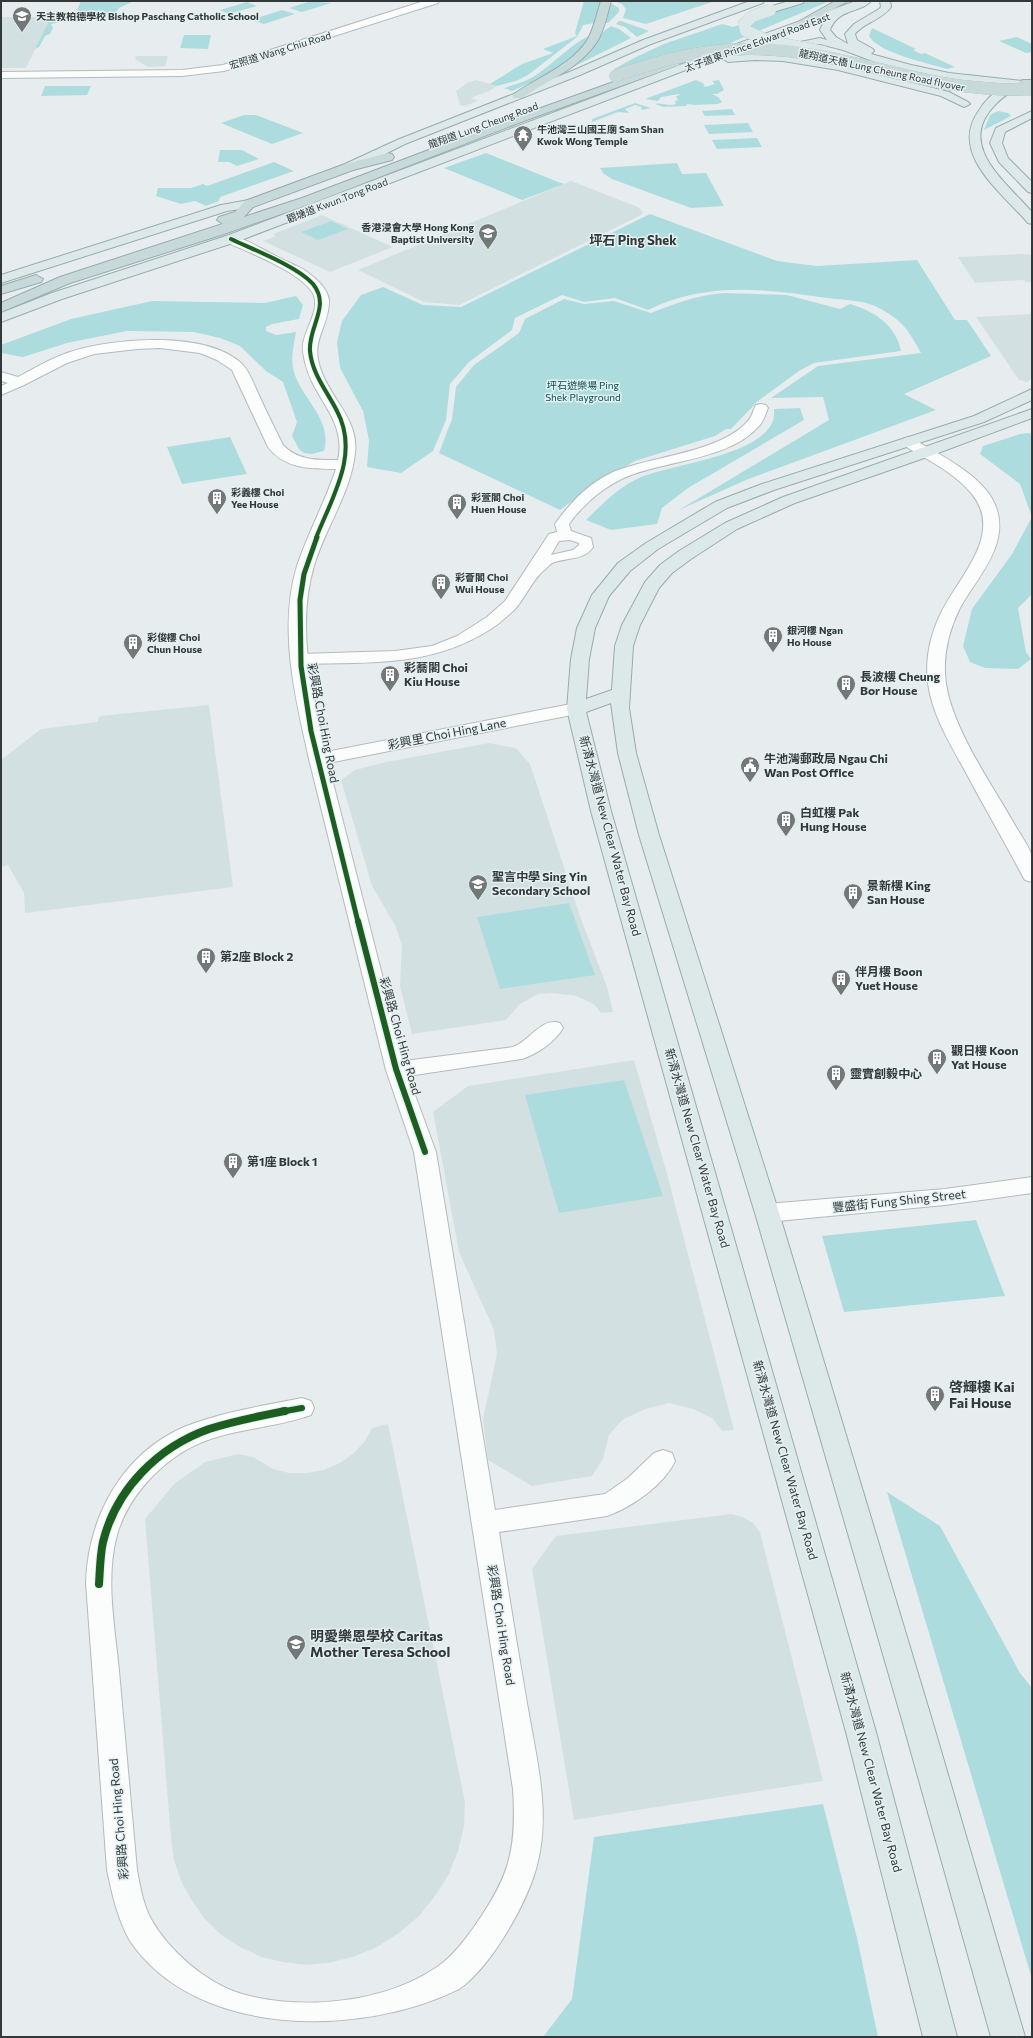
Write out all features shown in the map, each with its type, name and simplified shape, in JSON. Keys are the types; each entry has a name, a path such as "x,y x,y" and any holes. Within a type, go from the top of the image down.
{"highway":[{"path":"518,96 567,65 581,53 592,41 606,1"},
{"name":"龍翔道天橋 Lung Cheung Road flyover","path":"615,76 684,54 726,49 759,49 818,55 953,86 986,90 1028,85"},
{"name":"龍翔道天橋 Lung Cheung Road flyover","path":"672,68 725,55 782,56 835,64 950,91 986,95 1032,96"},
{"name":"龍翔道 Lung Cheung Road","path":"349,167 526,118 615,76"},
{"name":"觀塘道 Kwun Tong Road","path":"1,308 65,280 231,227 526,118"},
{"path":"19,285 238,215 249,204 349,167"}],"main road":[{"path":"349,167 401,142 576,74 647,42 759,1"},
{"path":"452,123 559,90 604,72 649,48 777,1"},
{"path":"799,1 753,16 745,22 744,29 752,35 768,41 870,57 964,79 1028,85"},
{"name":"太子道東 Prince Edward Road East","path":"672,68 796,26 842,6 866,1"},
{"path":"885,1 886,7 882,12 854,28 850,34 852,42 870,57 939,82 956,92 964,104 974,136 975,148 981,163 1032,220"},
{"path":"842,6 828,22 825,28 830,38 842,47"},
{"path":"830,65 808,56 802,50 802,46 808,42 820,41 904,66"},
{"path":"672,68 749,57 786,58 830,65 945,94 964,104"},
{"name":"觀塘道 Kwun Tong Road","path":"1,318 57,296 231,240 526,118 672,68"},
{"path":"974,136 982,113 990,101 1001,93 1028,85"},
{"path":"1001,93 1013,99 1032,101"},
{"path":"982,113 998,109"},
{"path":"1032,114 1016,116 1000,130 996,138 996,148 993,153 993,158 1001,168 1032,201"},
{"path":"996,148 1006,163 1032,190"},
{"path":"1,279 225,208 249,204"},
{"path":"1,270 50,256 96,248"},
{"path":"1,303 65,280"},
{"path":"1,292 19,285"},
{"name":"新清水灣道 New Clear Water Bay Road","path":"940,2037 861,1732 601,811 576,709 580,659 586,628 601,595 630,563 652,546 721,506 768,487 979,418 1020,401 1032,393"},
{"path":"1008,2037 920,1728 767,1213 649,835 627,753 620,708 624,646 631,625 651,586 666,570 712,537 759,512 788,500 925,453 1032,413"},
{"path":"576,709 621,693"}],"street":[{"name":"宏照道 Wang Chiu Road","path":"1,76 165,74 224,68 434,1"},
{"name":"彩興路 Choi Hing Road","path":"231,240 302,274 311,282 322,298 322,306 310,346 312,365 324,390 339,414 348,439 345,465 305,567 300,611 300,659 303,691 318,759 396,1070 425,1152 527,1789 529,1813 528,1836 524,1860 516,1884 506,1907 472,1955 448,1979 421,1998 391,2014 359,2024 326,2030 293,2030 261,2025 230,2014 202,1999 178,1980 157,1956 141,1930 129,1901 122,1870 99,1584 104,1536 114,1511 124,1492 150,1464 178,1443 208,1429 302,1408"},
{"path":"1,391 76,354 108,347 138,344 165,344 206,351 237,367 276,447 284,455 305,463 345,465"},
{"path":"1,367 34,375"},
{"path":"1,376 19,382"},
{"path":"300,659 395,656 435,650 463,639 493,620 510,604 559,536 562,524 567,516 582,502 624,472 731,441 754,426 760,417 761,408"},
{"path":"908,442 948,468 977,490 986,502 991,514 993,527 991,540 985,554 952,608 944,625 937,658 937,683 948,720 1032,875"},
{"path":"534,571 547,560 578,553 585,549 587,544 583,539 576,536 559,536"},
{"name":"彩興里 Choi Hing Lane","path":"318,759 576,709"},
{"path":"396,1070 516,1054 526,1050 553,1028"},
{"name":"豐盛街 Fung Shing Street","path":"767,1213 945,1197 1032,1185"},
{"path":"484,1523 607,1505 620,1500 633,1491 663,1461"}],"shaded area":[{"name":"天主教柏德學校 Bishop Paschang Catholic School","path":"1,17 51,17 26,68 1,68"},
{"path":"136,56 168,56 165,66 148,67 135,59"},
{"path":"476,80 497,86 471,98 478,101 465,106 460,105 456,91 467,83"},
{"name":"香港浸會大學 Hong Kong Baptist University","path":"571,181 638,207 643,212 641,215 459,305 424,302 358,270"},
{"path":"322,215 393,247 330,272 263,241 276,236 273,234"},
{"path":"1021,254 1032,255 1032,282 1026,282 1024,280 975,283 958,257"},
{"path":"1032,314 1032,378 1027,382 1019,380 976,317"},
{"path":"209,705 233,887 25,913 24,893 8,865 1,867 1,760 41,729 97,722 100,716"},
{"name":"聖言中學 Sing Yin Secondary School","path":"489,743 516,748 530,764 580,916 607,987 613,1012 601,1013 594,1004 576,996 553,993 538,994 520,1004 506,1020 412,1034 400,986 402,945 395,925 372,886 341,780 355,770 386,762"},
{"path":"634,1060 666,1170 734,1430 722,1431 713,1419 693,1409 669,1403 645,1409 622,1420 609,1435 603,1459 592,1476 532,1486 488,1460 483,1419 497,1354 494,1330 459,1252 433,1112 468,1086"},
{"name":"明愛樂恩學校 Caritas Mother Teresa School","path":"388,1424 465,1802 464,1826 458,1851 449,1874 435,1896 419,1916 399,1933 377,1947 353,1957 328,1963 306,1965 283,1962 261,1957 240,1947 221,1935 205,1919 192,1901 181,1881 174,1860 145,1519 174,1484 205,1462 238,1454 253,1457 273,1469 289,1473 307,1473 324,1470 340,1463 354,1453 365,1441 372,1428"},
{"path":"731,1514 743,1517 753,1523 760,1532 823,1781 574,1820 532,1569 556,1536"}],"green space":[{"path":"81,1 134,1 119,8 113,17 79,18 51,24 53,28 50,34 45,36 39,47 35,49 51,17 74,17"},
{"path":"311,1 331,3 302,12 289,8"},
{"path":"584,1 602,2 615,5 619,8 619,12 608,23 583,25 577,37 528,75 516,81 497,86 490,84 522,64 553,53 543,49 577,36 575,33"},
{"path":"613,1 712,2 646,24 623,18 626,9 622,4"},
{"path":"806,1 830,1 723,46 620,71 614,69 664,44 722,24 733,27"},
{"path":"247,2 257,6 229,14 220,10"},
{"path":"282,10 295,14 264,24 251,20"},
{"path":"619,21 649,31 637,37 625,27 616,24"},
{"path":"611,26 619,29 631,38 563,72 587,53 604,31"},
{"path":"872,28 916,49 913,50 921,54 925,53 955,67 947,69 904,57 882,47 874,42 869,36"},
{"path":"592,34 577,54 557,69 512,91 504,88 533,77 584,38"},
{"path":"184,35 211,35 208,49 180,48"},
{"path":"1017,37 1032,44 1032,52 1026,53 999,41"},
{"path":"696,80 703,83 705,87 715,84 712,81 719,80 724,90 717,94 712,94 718,97 722,102 718,104 687,104 686,106 663,107 655,104 676,104 675,101 678,100 676,96 680,95 661,97 658,101 645,99"},
{"path":"45,86 91,86 87,95 41,96"},
{"path":"635,103 651,108 641,110 642,107 635,105 625,109 629,113 618,112 592,122 592,119"},
{"path":"732,109 735,115 705,116 702,111"},
{"path":"998,111 1008,113 1011,116 984,130 990,115"},
{"path":"244,115 256,115 303,133 272,144 221,123"},
{"path":"748,123 753,132 709,134 704,125"},
{"path":"757,138 762,147 717,149 712,140"},
{"path":"220,150 242,150 259,159 237,166 229,162 218,162"},
{"path":"486,153 564,184 522,200 444,168"},
{"path":"274,162 294,171 220,197 219,201 206,206 195,201 181,204 156,196 158,188 191,188 203,184 207,186"},
{"path":"677,163 682,174 706,173 724,206 691,208 612,179 604,174 600,168"},
{"path":"650,214 777,261 817,266 917,260 955,320 967,320 991,356 904,394 936,410 746,480 679,510 829,420 823,397 771,398 818,366 921,353 909,333 896,319 875,306 855,301 781,292 736,290 714,291 692,295 670,301 648,310 615,298 584,302 562,295 515,318 512,330 469,362 450,384 446,420 433,451 401,473 367,467 369,440 363,411 340,368 337,342 342,321 361,295 383,287 423,305 461,307"},
{"path":"331,221 348,229 318,240 301,232"},
{"name":"坪石遊樂場 Ping Shek Playground","path":"725,293 787,295 840,309 850,304 859,307 883,320 894,334 901,351 814,363 799,371 758,401 731,429 726,429 715,436 635,461 592,486 560,510 439,453 452,419 456,387 474,365 519,333 525,319 564,299 584,304 614,301 651,313 687,300"},
{"path":"296,296 303,305 299,319 272,324 266,327 266,331 276,335 296,332 292,357 294,372 303,391 321,420 326,440 324,451 312,454 304,453 299,449 292,436 297,422 283,382 266,371 240,346 220,338 194,332 127,331 67,343 23,357 1,353 1,345 71,319 152,301 265,303"},
{"path":"800,408 804,420 688,488 662,508 657,524 611,530 586,520 612,496 633,481 655,472 734,451 751,443 765,433 773,421 774,409"},
{"path":"1029,433 1032,435 1032,517 1020,484 980,454 983,446 1020,434"},
{"path":"230,437 247,474 182,484 167,447"},
{"path":"1032,517 1032,594 1018,608 1026,652 1031,659 1018,669 985,668 970,662 963,646 972,609 1012,554"},
{"path":"569,903 595,975 500,989 477,917"},
{"path":"624,1080 663,1196 559,1213 525,1095"},
{"path":"976,1220 1005,1296 844,1312 822,1236"},
{"path":"887,1492 940,1526 1020,1673 1032,1688 1032,1979"},
{"path":"823,1804 857,1938 878,2037 543,2037 572,1999 594,1837"}],"cycle path":[{"path":"231,239 302,274 313,285 319,294 321,302 320,310 311,337 310,349 312,362 322,386 342,420 346,431 347,450 340,478 312,548 304,574 300,600 299,633 301,666 311,731 375,991 399,1079 425,1152"},
{"path":"99,1584 102,1547 111,1517 120,1500 143,1470 157,1458 189,1437 218,1426 302,1408"}],"place":[{"name":"天主教柏德學校 Bishop Paschang Catholic School","path":"22,33"},
{"name":"牛池灣三山國王廟 Sam Shan Kwok Wong Temple","path":"523,152"},
{"name":"香港浸會大學 Hong Kong Baptist University","path":"488,250"},
{"name":"彩義樓 Choi Yee House","path":"217,515"},
{"name":"彩萱閣 Choi Huen House","path":"457,520"},
{"name":"彩薈閣 Choi Wui House","path":"441,600"},
{"name":"銀河樓 Ngan Ho House","path":"773,653"},
{"name":"彩俊樓 Choi Chun House","path":"133,660"},
{"name":"彩蕎閣 Choi Kiu House","path":"390,692"},
{"name":"長波樓 Cheung Bor House","path":"846,701"},
{"name":"牛池灣郵政局 Ngau Chi Wan Post Office","path":"750,783"},
{"name":"白虹樓 Pak Hung House","path":"786,837"},
{"name":"聖言中學 Sing Yin Secondary School","path":"478,901"},
{"name":"景新樓 King San House","path":"853,910"},
{"name":"第2座 Block 2","path":"206,974"},
{"name":"伴月樓 Boon Yuet House","path":"841,996"},
{"name":"觀日樓 Koon Yat House","path":"937,1075"},
{"name":"靈實創毅中心","path":"836,1091"},
{"name":"第1座 Block 1","path":"233,1179"},
{"name":"啓輝樓 Kai Fai House","path":"935,1412"},
{"name":"明愛樂恩學校 Caritas Mother Teresa School","path":"296,1661"}],"district":[{"name":"坪石 Ping Shek","path":"633,240"}]}
